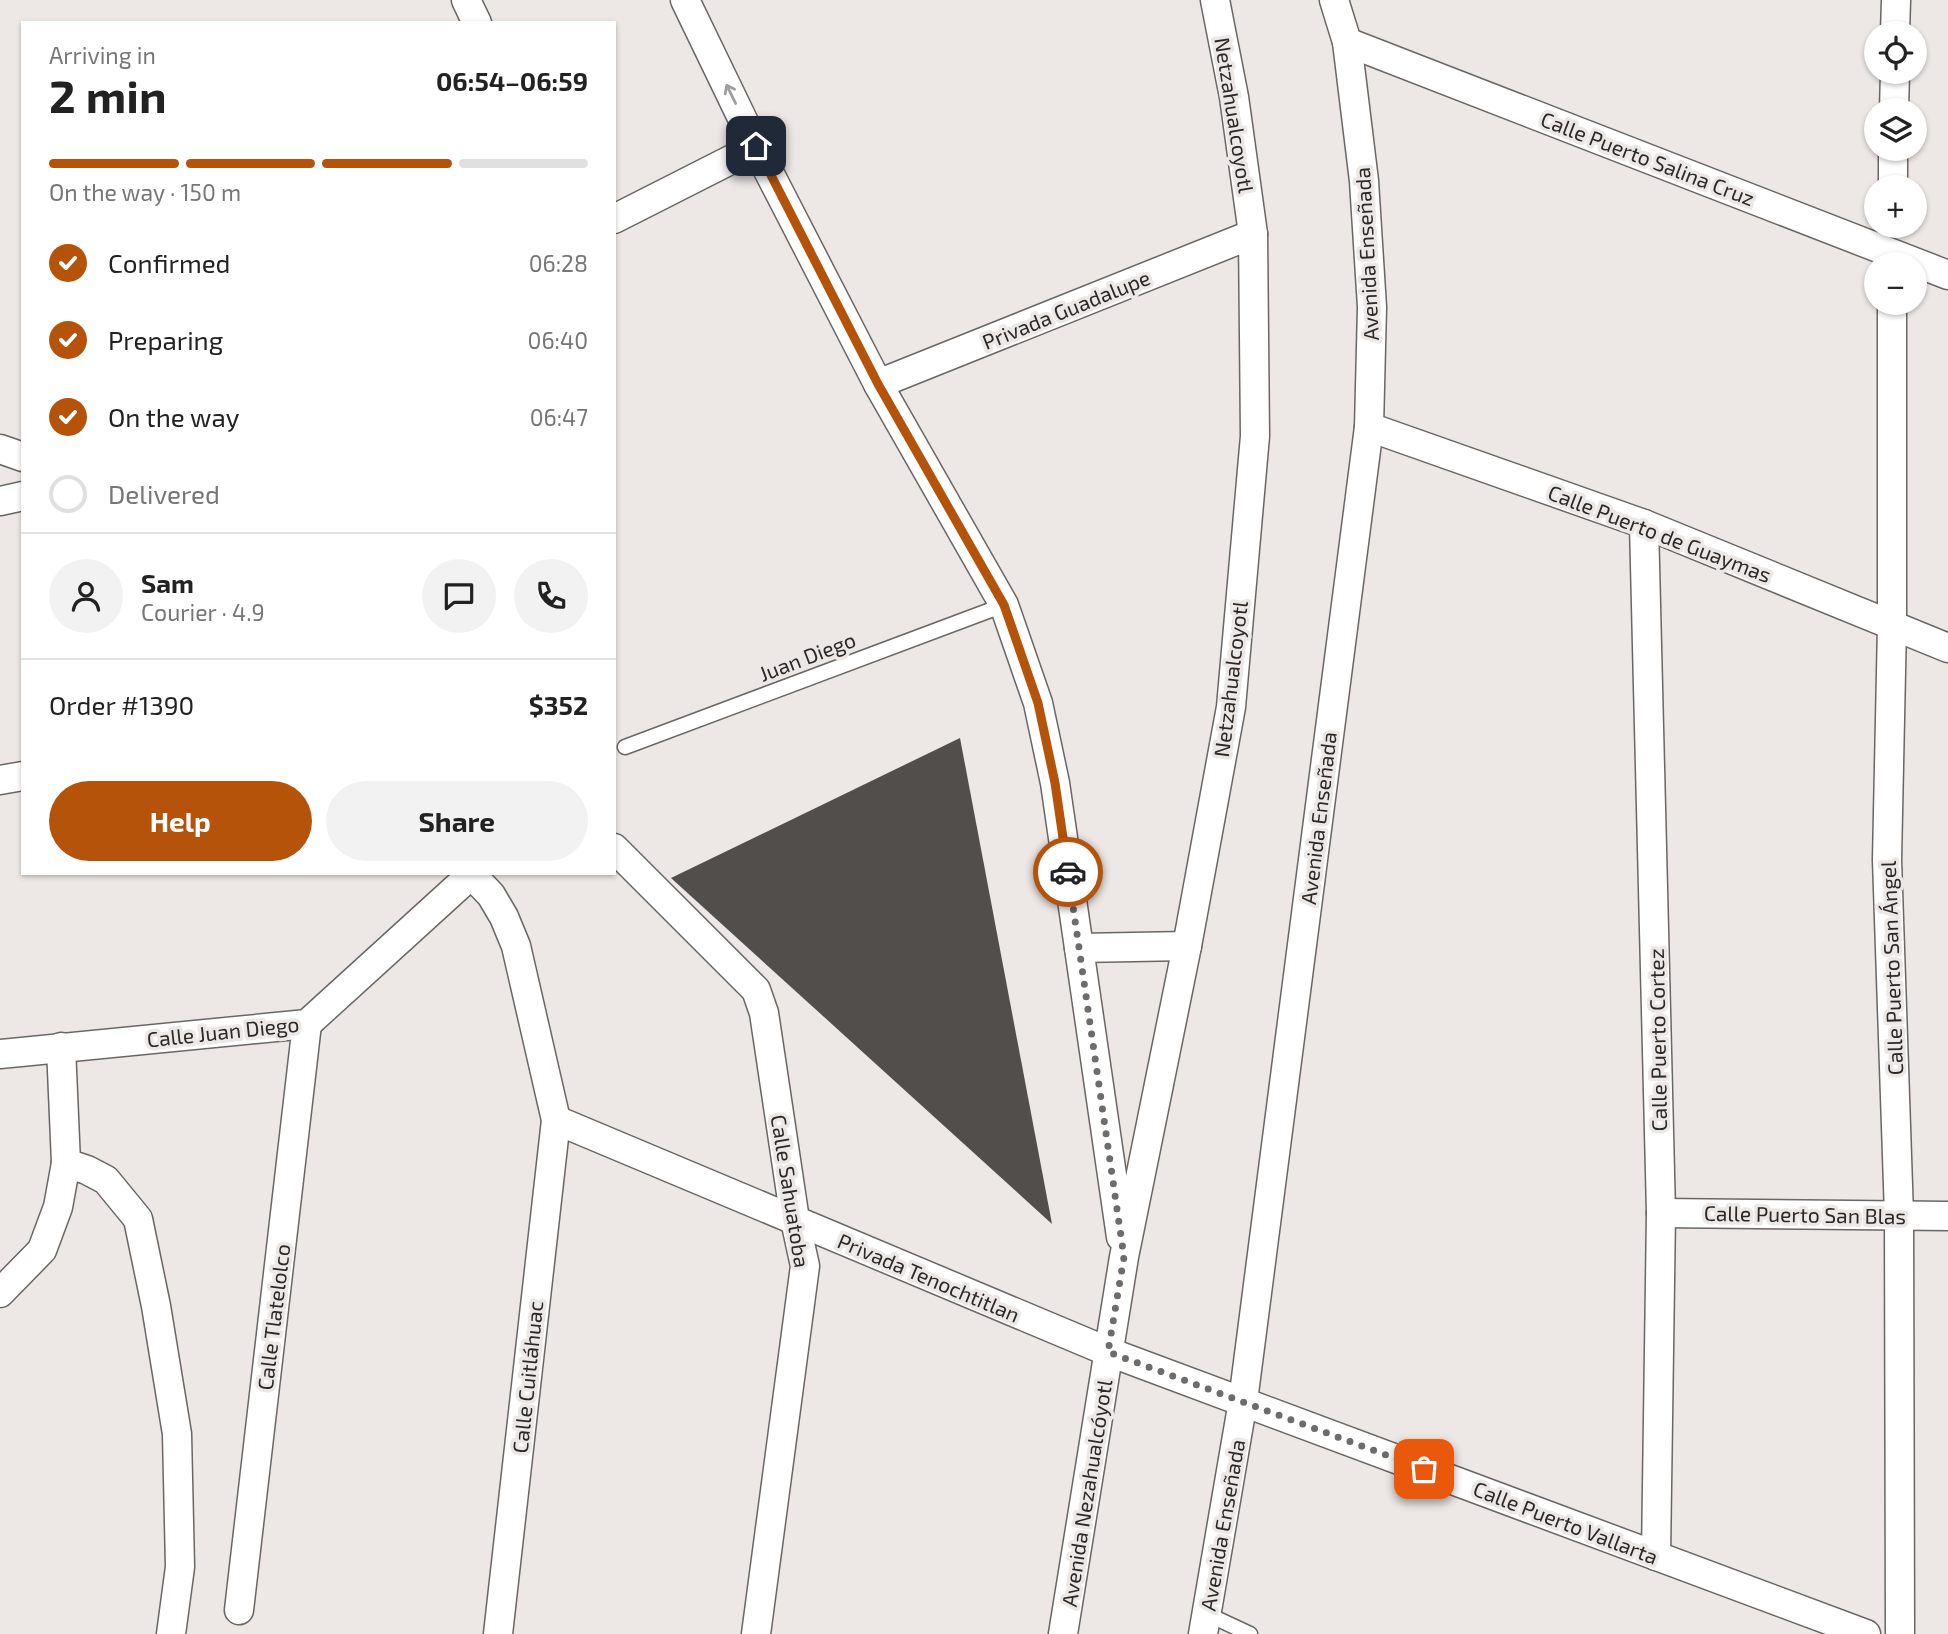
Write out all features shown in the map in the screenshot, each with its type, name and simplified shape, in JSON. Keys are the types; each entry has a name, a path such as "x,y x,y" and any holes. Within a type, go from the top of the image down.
{"street":[{"path":"466,0 476,21"},
{"path":"685,0 756,146 878,384 1004,605 1038,703 1055,783 1124,1257"},
{"name":"Netzahualcoyotl","path":"1108,1352 1231,707 1255,436 1253,234 1234,97 1215,0"},
{"name":"Avenida Enseñada","path":"1205,1624 1243,1401 1368,427 1371,293 1364,181 1347,43 1335,0"},
{"path":"1895,21 1896,0"},
{"name":"Calle Puerto Salina Cruz","path":"1347,43 1892,248 1948,275"},
{"path":"616,218 756,146"},
{"name":"Privada Guadalupe","path":"878,384 1253,234"},
{"name":"Calle Puerto San Ángel","path":"1892,315 1892,625 1887,860 1899,1215 1900,1634"},
{"name":"Calle Puerto de Guaymas","path":"1368,427 1644,524 1948,648"},
{"path":"0,449 21,456"},
{"path":"0,501 21,496"},
{"name":"Calle Puerto Cortez","path":"1644,524 1661,1213 1656,1556"},
{"path":"0,779 21,776"},
{"name":"Calle Sahuatoba","path":"616,850 756,990 764,1013 795,1220 805,1266 756,1634"},
{"name":"Calle Juan Diego","path":"0,1054 307,1024 471,875"},
{"name":"Calle Cuitláhuac","path":"473,875 491,895 504,917 516,947 556,1120 498,1634"},
{"path":"1079,948 1187,946"},
{"name":"Calle Tlatelolco","path":"239,1610 307,1024"},
{"path":"0,1293 42,1250 58,1207 66,1163 61,1047"},
{"name":"Privada Tenochtitlan","path":"556,1120 1108,1352"},
{"path":"66,1163 106,1180 138,1219 156,1306 177,1434 180,1567 171,1634"},
{"name":"Calle Puerto San Blas","path":"1661,1213 1948,1216"},
{"name":"Calle Puerto Vallarta","path":"1108,1352 1855,1632"},
{"name":"Avenida Nezahualcóyotl","path":"1063,1634 1108,1352"}],"lane":[{"name":"Juan Diego","path":"625,747 1004,605"},
{"path":"1205,1624 1250,1634"}],"building":[{"path":"960,738 1052,1224 671,878"}],"way so far":[{"path":"1068,872 1124,1257 1108,1352 1424,1469"}],"route":[{"path":"756,146 878,384 1004,605 1038,703 1055,783 1068,872"}]}
